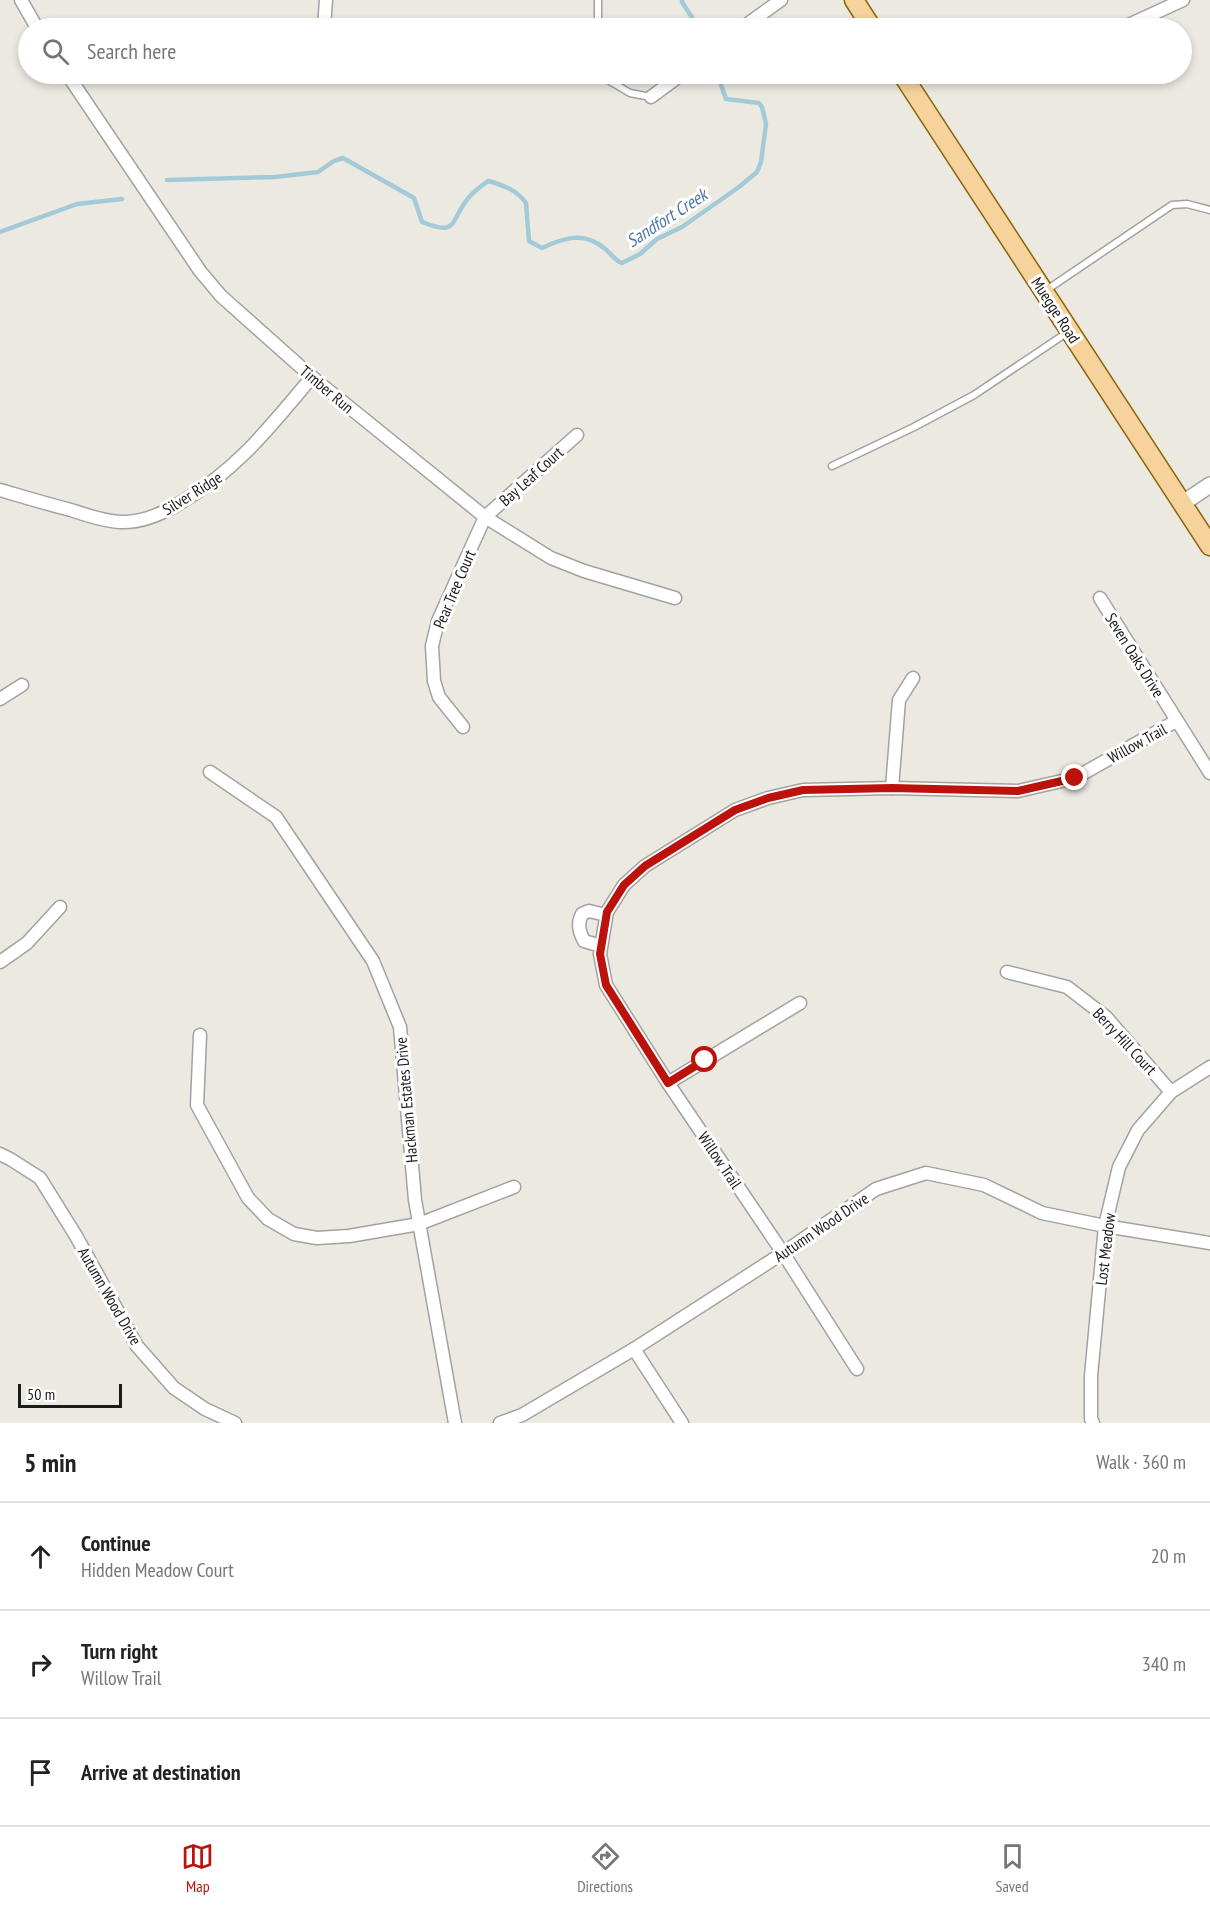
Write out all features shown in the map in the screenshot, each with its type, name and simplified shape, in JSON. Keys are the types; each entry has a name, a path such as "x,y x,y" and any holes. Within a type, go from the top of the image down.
{"main road":[{"path":"854,0 866,18"},
{"name":"Muegge Road","path":"909,84 1210,546"}],"street":[{"path":"21,0 31,18"},
{"path":"325,18 326,0"},
{"path":"756,18 781,0"},
{"path":"1144,18 1183,0"},
{"name":"Timber Run","path":"74,84 200,271 221,296 312,377 485,517 551,558 584,572 675,598"},
{"path":"651,97 669,84"},
{"name":"Silver Ridge","path":"0,490 97,518 120,522 142,520 164,512 194,495 225,473 255,444 312,377"},
{"name":"Bay Leaf Court","path":"485,517 577,435"},
{"path":"1183,503 1210,485"},
{"name":"Pear Tree Court","path":"463,727 439,697 434,681 432,646 438,621 485,517"},
{"name":"Seven Oaks Drive","path":"1100,598 1210,773"},
{"path":"892,788 900,700 913,678"},
{"path":"0,699 22,685"},
{"name":"Willow Trail","path":"857,1369 606,985 600,954 606,915 624,885 645,866 735,810 768,798 803,790 892,788 1018,791 1075,778 1176,721"},
{"name":"Hackman Estates Drive","path":"210,772 276,817 373,961 400,1027 415,1200 455,1423"},
{"path":"0,962 27,943 60,907"},
{"path":"601,946 584,941 579,932 579,921 582,914 589,911 606,915"},
{"name":"Berry Hill Court","path":"1007,972 1067,987 1106,1017 1172,1092"},
{"path":"668,1083 800,1003"},
{"path":"200,1035 197,1105 248,1198 268,1219 294,1234 317,1238 349,1236 419,1224 514,1187"},
{"path":"1172,1092 1210,1067"},
{"name":"Lost Meadow","path":"1093,1423 1090,1376 1106,1226 1119,1167 1138,1130 1172,1092"},
{"name":"Autumn Wood Drive","path":"0,1155 40,1178 76,1236 137,1347 174,1388 205,1409 235,1423"},
{"name":"Autumn Wood Drive","path":"500,1423 522,1415 634,1348 783,1253 876,1189 926,1173 984,1185 1042,1213 1210,1243"},
{"path":"634,1348 682,1423"}],"lane":[{"path":"598,0 598,18"},
{"path":"615,84 630,93 651,97"},
{"path":"1044,291 1172,205 1187,204 1210,210"},
{"path":"832,466 974,395 1070,330"}],"waterway":[{"name":"Sandfort Creek","path":"682,0 692,18"},
{"name":"Sandfort Creek","path":"167,180 275,177 318,172 343,158 414,198 422,222 441,228 451,225 468,198 488,181 509,189 526,203 529,241 542,248 566,239 589,239 622,263 640,254 657,239 682,227 757,172 761,162 766,124 762,107 759,103 726,99 721,84"},
{"name":"Sandfort Creek","path":"0,232 77,204 122,199"}],"route":[{"path":"705,1060 668,1083 606,985 600,954 607,912 624,885 645,866 735,810 768,798 803,790 892,788 1018,791 1075,778"}]}
